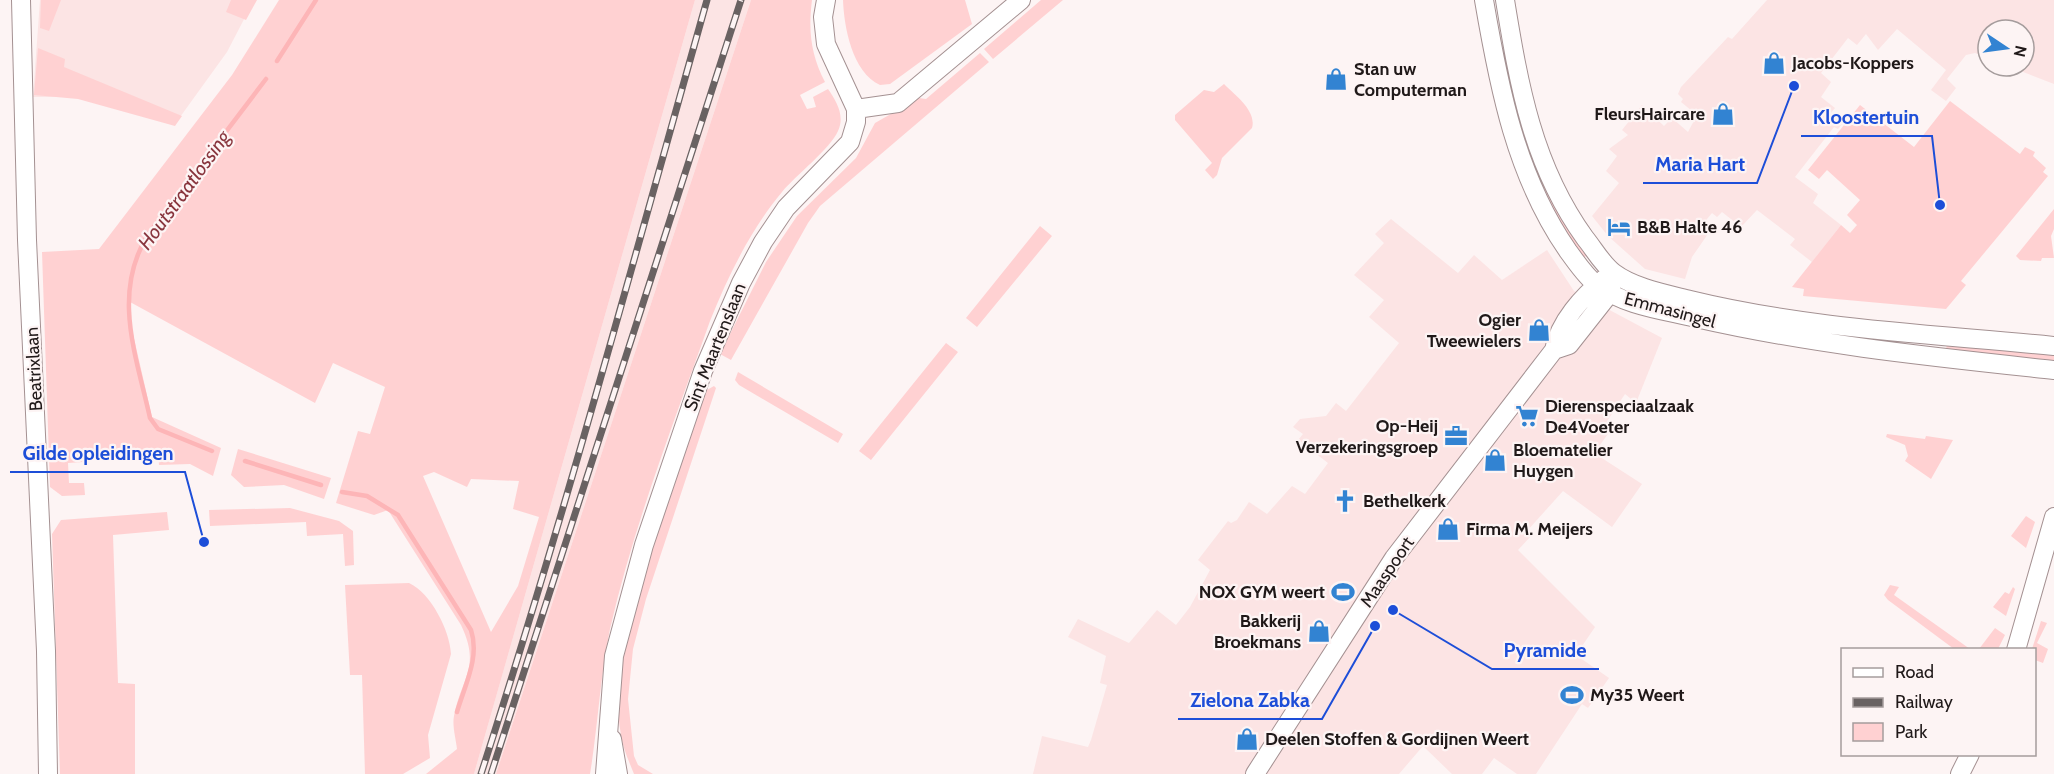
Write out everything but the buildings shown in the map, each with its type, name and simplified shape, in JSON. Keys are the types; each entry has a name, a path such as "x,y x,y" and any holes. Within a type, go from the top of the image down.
{"street":[{"name":"Beatrixlaan","path":"21,0 27,240 46,651 48,774"},
{"path":"826,0 824,17 826,44 856,109 898,103 1021,0"},
{"name":"Emmasingel","path":"1484,0 1500,90 1525,169 1539,202 1561,240 1579,266 1603,289 1643,306 1755,330 1880,351 2054,370"},
{"name":"Emmasingel","path":"1505,0 1518,76 1543,165 1576,225 1613,272 1672,296 1755,314 2054,346"},
{"name":"Sint Maartenslaan","path":"605,774 614,657 644,545 703,371 741,283 763,242 786,208 850,142 856,122 856,109"},
{"name":"Maaspoort","path":"1255,774 1394,558 1554,350 1556,335 1585,296 1603,289 1613,272"},
{"path":"2017,648 2054,517"},
{"name":"Sint Maartenslaan","path":"609,729 618,774"},
{"path":"1960,774 1969,756"}],"shaded area":[{"path":"40,0 254,0 227,52 175,124 77,97 33,97"},
{"path":"695,0 751,0 496,774 474,774"},
{"path":"1767,0 2054,0 2054,84 2036,77 2036,18 1976,18 1976,53 1966,55 1947,79 1956,88 1946,101 1931,90 1946,70 1897,29 1878,50 1866,34 1857,45 1848,38 1821,73 1831,82 1821,97 1835,108 1830,114 1842,124 1838,129 1834,127 1795,177 1818,194 1813,203 1841,225 1812,262 1790,245 1795,239 1757,210 1741,227 1722,212 1717,217 1712,213 1702,225 1710,231 1692,257 1685,279 1645,269 1608,236 1592,216 1619,183 1606,171 1617,156 1609,149 1628,135 1622,130 1642,105 1664,126 1672,118 1688,132 1697,115 1681,102 1683,99 1678,94 1681,87 1728,37 1732,39"},
{"path":"1391,219 1458,273 1474,255 1502,280 1547,250 1574,291 1662,338 1636,403 1625,394 1602,429 1608,434 1594,453 1642,484 1612,527 1563,491 1527,531 1531,536 1518,550 1595,627 1576,655 1609,678 1588,708 1582,704 1536,774 1517,774 1494,758 1482,774 1452,774 1423,746 1399,774 1033,774 1042,736 1088,747 1107,685 1100,683 1106,656 1068,637 1078,619 1129,643 1157,610 1176,625 1190,607 1210,570 1198,560 1228,521 1231,523 1237,520 1249,502 1267,514 1292,486 1305,494 1328,463 1298,440 1303,434 1293,427 1300,419 1326,416 1336,403 1346,411 1399,343 1369,317 1384,300 1354,275 1384,243 1375,234"}],"green space":[{"path":"41,0 61,0 49,31 40,28"},
{"path":"231,0 257,0 246,20 226,12"},
{"path":"279,0 695,0 474,774 426,774 457,749 454,716 470,662 467,639 461,625 388,510 374,515 336,503 358,431 370,434 385,387 333,363 315,403 130,302 130,321 152,417 221,448 213,476 190,464 159,465 158,451 83,454 83,462 68,463 69,483 84,483 85,495 62,496 50,487 42,252 99,249 232,75","holes":["434,472 467,487 471,479 519,481 513,509 539,517 518,586 491,632 423,476"]},
{"path":"751,0 812,0 810,22 812,42 816,62 825,82 800,95 807,109 816,107 813,97 828,89 839,109 840,125 834,138 782,192 760,221 724,287 710,321 655,474 620,590 610,629 601,683 590,774 496,774"},
{"path":"843,0 965,0 972,24 890,84 880,85 870,79 856,60 845,23"},
{"path":"1041,0 1063,0 993,59 984,49"},
{"path":"38,48 65,59 64,67 182,116 175,126 78,99 34,95"},
{"path":"980,53 989,62 820,206 808,223 731,360 720,354 766,262 797,216 856,158 875,123 919,98 926,99"},
{"path":"1224,84 1239,98 1253,122 1252,128 1222,158 1217,175 1213,179 1205,170 1212,163 1175,120 1175,115 1204,90 1214,92"},
{"path":"1950,101 2020,154 2025,147 2035,152 2033,156 2046,168 2043,172 2048,176 1961,281 1966,285 1946,309 1803,296 1804,289 1792,287 1841,225 1850,233 1857,225 1847,215 1860,200 1827,170 1819,179 1808,170 1860,105 1914,147"},
{"path":"1521,106 1591,252 1581,260 1550,213 1510,108"},
{"path":"2054,209 2054,229 2051,236 2054,258 2042,258 2041,261 2020,260 2016,256"},
{"path":"1040,226 1052,236 977,327 966,318"},
{"path":"1947,339 2054,350 2054,364 1946,353"},
{"path":"946,343 958,352 871,460 859,451"},
{"path":"738,372 843,434 838,443 739,385 735,380"},
{"path":"714,386 716,388 646,599 633,649 628,699 634,756 638,765 653,774 634,774 622,740 618,708 622,653 643,573 705,391"},
{"path":"1887,434 1953,440 1931,479 1905,461 1908,456 1905,445 1886,437"},
{"path":"238,449 331,478 324,499 284,485 244,487 231,475"},
{"path":"290,508 339,521 353,531 354,565 345,566 343,534 307,536 306,522 210,526 209,510"},
{"path":"167,512 169,530 113,535 118,683 135,684 135,774 60,774 52,534 61,520"},
{"path":"2026,516 2035,522 2026,548 2011,536"},
{"path":"409,583 425,595 432,604 443,624 450,645 451,654 428,735 430,758 403,774 365,774 362,675 350,675 345,585"},
{"path":"1890,585 1899,587 1894,595 1969,648 1953,648 1884,595"},
{"path":"2013,587 2015,589 2006,616 1993,607 2005,592 2009,594"},
{"path":"2041,621 2047,623 2037,643 2048,649 2043,663 2036,660 2036,648 2032,648"},
{"path":"1995,628 2005,635 1998,648 1980,648"}],"waterway":[{"name":"Houtstraatlossing","path":"277,61 316,0"},
{"name":"Houtstraatlossing","path":"212,451 158,429 150,418 130,324 131,278 138,255 149,233 266,79"},
{"name":"Houtstraatlossing","path":"245,461 321,485"},
{"name":"Houtstraatlossing","path":"342,492 367,496 398,515 471,630 473,661 457,712"}],"railway":[{"path":"481,774 570,485 707,0"},
{"path":"491,774 741,0"}],"place":[{"name":"Jacobs-Koppers","path":"1774,63"},
{"name":"Stan uw Computerman","path":"1336,79"},
{"name":"Maria Hart","path":"1794,86"},
{"name":"FleursHaircare","path":"1723,114"},
{"name":"Kloostertuin","path":"1940,205"},
{"name":"B&B Halte 46","path":"1619,227"},
{"name":"Ogier Tweewielers","path":"1539,330"},
{"name":"Dierenspeciaalzaak De4Voeter","path":"1527,416"},
{"name":"Op-Heij Verzekeringsgroep","path":"1456,436"},
{"name":"Bloematelier Huygen","path":"1495,460"},
{"name":"Bethelkerk","path":"1345,501"},
{"name":"Firma M. Meijers","path":"1448,529"},
{"name":"Gilde opleidingen","path":"204,542"},
{"name":"NOX GYM weert","path":"1343,592"},
{"name":"Pyramide","path":"1393,610"},
{"name":"Zielona Zabka","path":"1375,626"},
{"name":"Bakkerij Broekmans","path":"1319,631"},
{"name":"My35 Weert","path":"1572,695"},
{"name":"Deelen Stoffen & Gordijnen Weert","path":"1247,739"}]}
